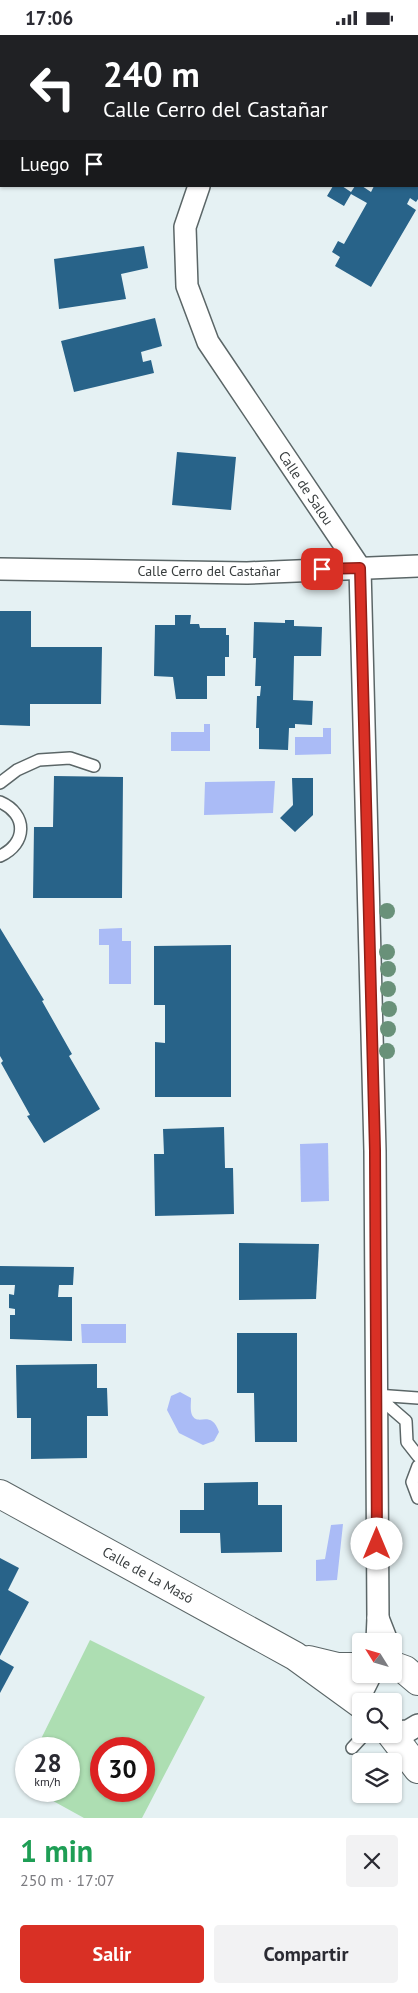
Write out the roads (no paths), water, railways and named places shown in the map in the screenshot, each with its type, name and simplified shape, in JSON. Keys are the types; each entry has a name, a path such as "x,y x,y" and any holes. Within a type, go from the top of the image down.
{"street":[{"name":"Calle de Salou","path":"199,187 185,227 187,286 208,342 360,568"},
{"name":"Calle Cerro del Castañar","path":"0,569 247,573 418,566"},
{"path":"360,568 375,1151 377,1633"},
{"name":"Calle de La Masó","path":"0,1494 295,1655 352,1696"},
{"path":"378,1619 384,1633"},
{"name":"Calle de La Masó","path":"295,1655 338,1667 352,1667"},
{"path":"402,1732 408,1731 418,1725"},
{"path":"402,1738 418,1746"},
{"path":"400,1743 418,1769"}],"lane":[{"path":"0,783 17,770 39,760 70,758 94,767"},
{"path":"0,802 8,805 15,812 21,829 15,846 9,852 0,856"},
{"path":"376,1395 418,1398"},
{"path":"376,1395 406,1421 407,1441 418,1457"},
{"path":"418,1466 412,1482 418,1498"},
{"path":"352,1748 357,1743"}],"water":[{"path":"204,724 210,724 210,751 171,751 171,732 204,732"},
{"path":"323,728 331,728 331,754 295,755 295,737 323,737"},
{"path":"275,781 273,813 204,815 205,782"},
{"path":"122,928 122,941 131,941 131,984 109,984 109,945 99,945 99,929"},
{"path":"328,1143 329,1201 301,1202 300,1144"},
{"path":"81,1324 126,1324 126,1343 82,1343"},
{"path":"180,1392 191,1398 191,1411 195,1418 212,1421 216,1425 219,1432 214,1441 203,1445 179,1433 167,1410 171,1396"},
{"path":"343,1524 337,1580 316,1581 316,1560 325,1559 331,1525"}]}
